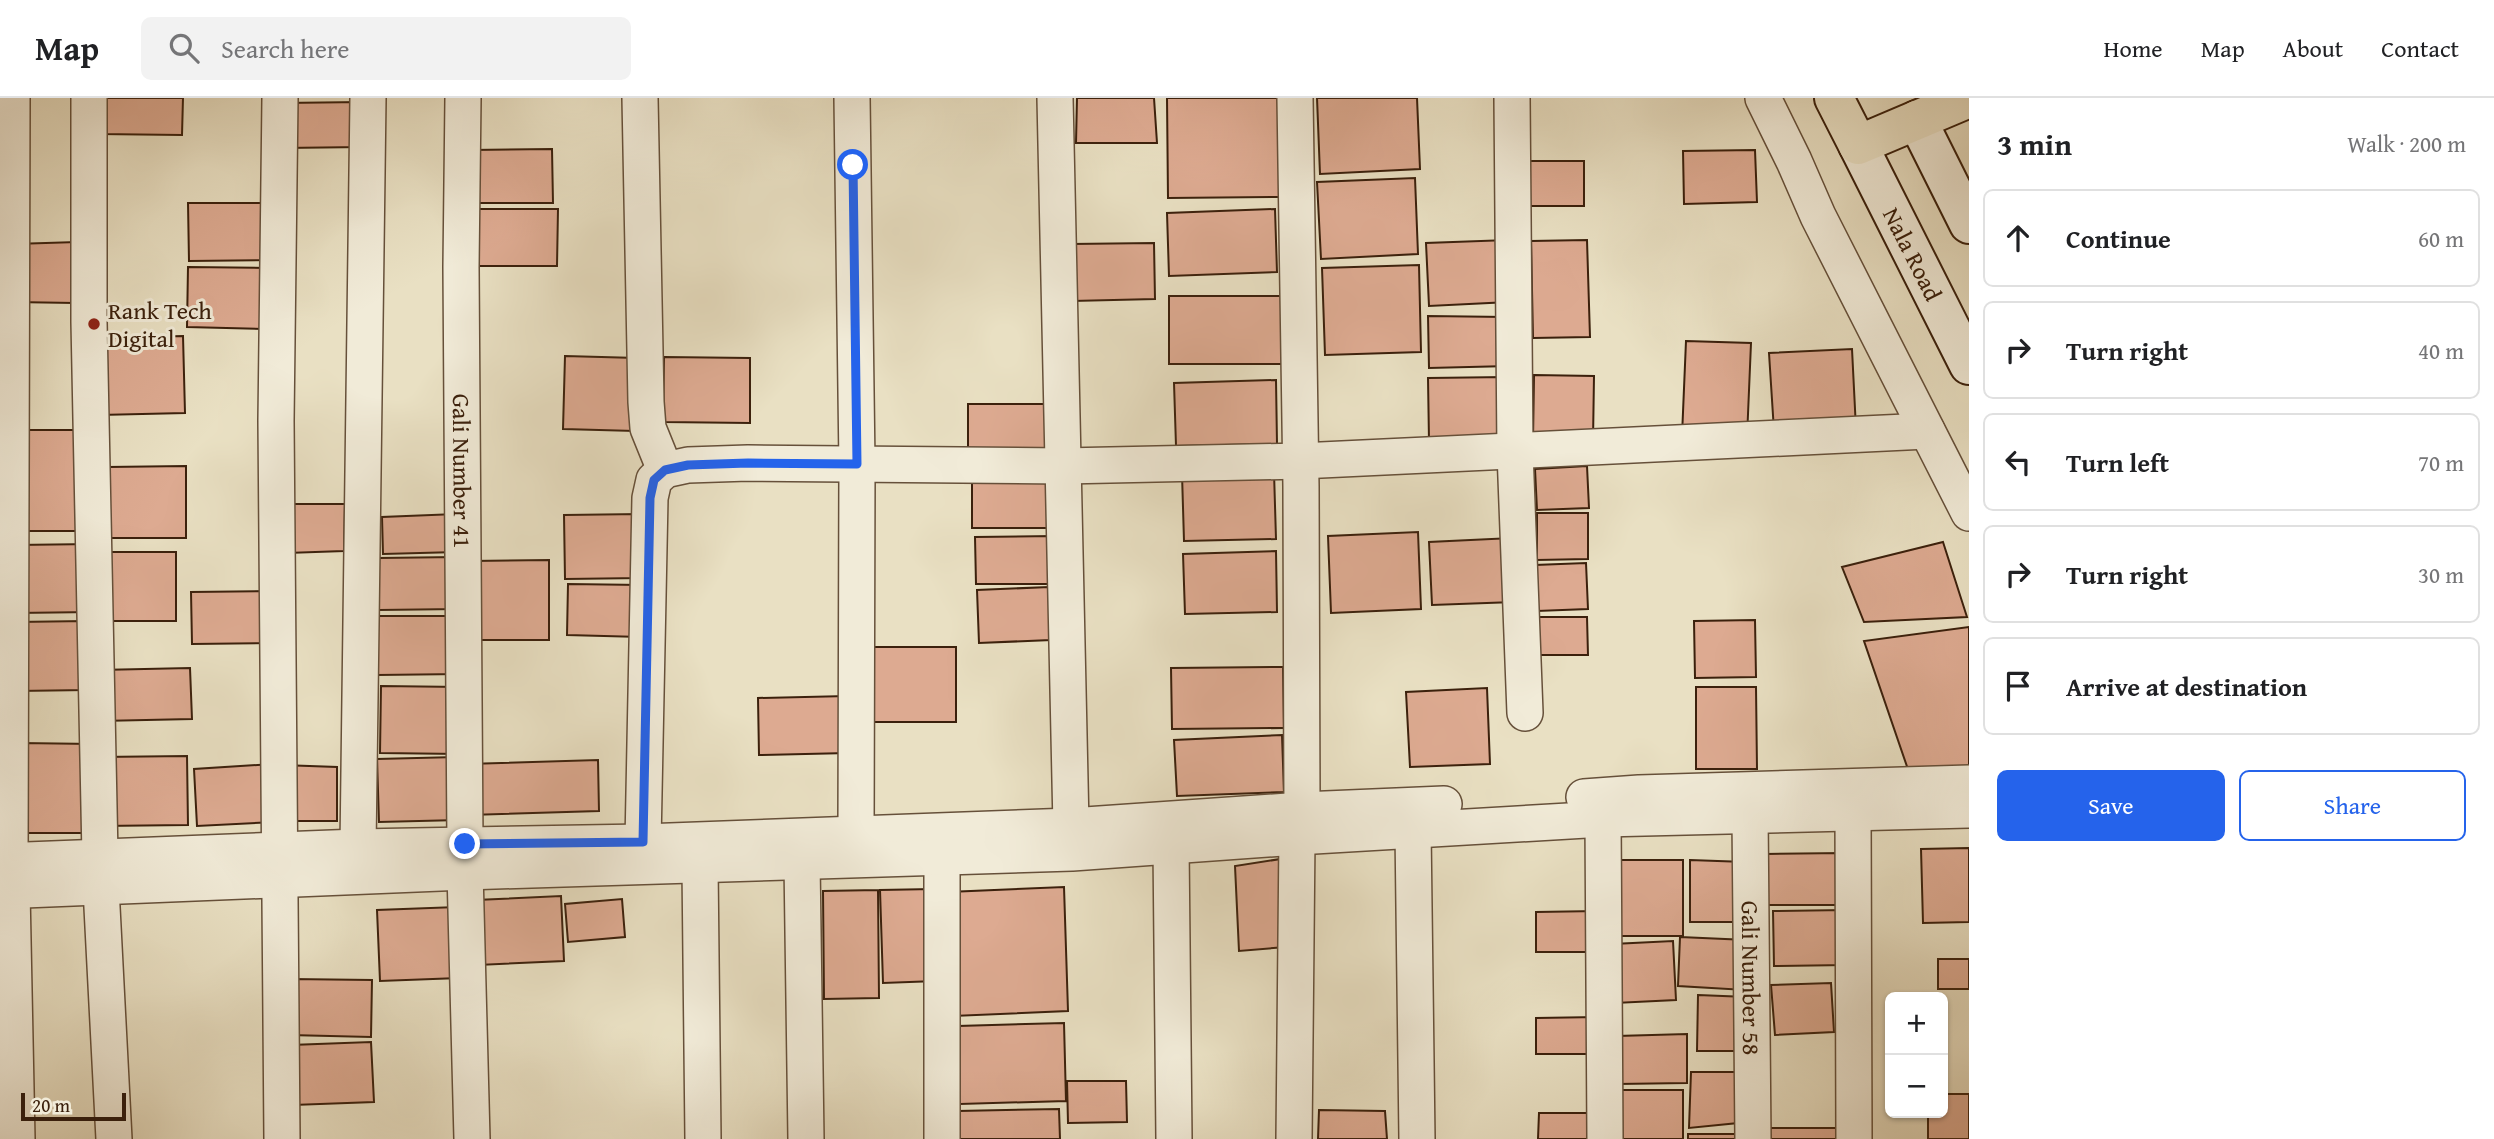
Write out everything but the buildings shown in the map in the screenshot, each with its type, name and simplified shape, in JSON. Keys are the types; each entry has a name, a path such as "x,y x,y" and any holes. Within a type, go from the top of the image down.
{"main road":[{"path":"1835,98 1858,145 1911,109 1969,99"},
{"path":"1911,109 1969,224"},
{"name":"Nala Road","path":"1858,145 1969,365"}],"street":[{"path":"12,98 5,876 17,1139"},
{"path":"89,98 89,322 101,872 114,1139"},
{"path":"280,98 276,421 282,1139"},
{"path":"358,847 368,98"},
{"name":"Gali Number 41","path":"463,98 461,281 465,858 472,1139"},
{"path":"640,98 646,402 648,428 665,470"},
{"path":"852,98 857,464 856,834"},
{"path":"1055,98 1071,826"},
{"path":"1294,1139 1299,823 1300,461 1295,98"},
{"path":"1512,98 1515,453 1525,713"},
{"path":"1763,98 1818,216 1969,513"},
{"path":"643,842 650,498 654,480 665,470 688,465 748,463 1065,466 1300,461 1515,453 1620,445 1927,431"},
{"path":"281,865 358,847 465,858 700,866 1072,853 1171,846 1299,823 1528,801 1639,793 1969,783"},
{"path":"5,876 465,858 643,842 1071,826 1299,823 1413,830 1603,819 1969,810"},
{"path":"1853,811 1854,1139"},
{"name":"Gali Number 58","path":"1750,815 1753,1139"},
{"path":"1603,819 1605,1139"},
{"path":"1413,830 1417,1139"},
{"path":"1171,846 1174,1139"},
{"path":"942,856 943,1139"},
{"path":"802,862 806,1139"},
{"path":"700,866 703,1139"}],"place":[{"name":"Rank Tech Digital","path":"94,324"}],"route":[{"path":"465,844 643,842 650,498 654,480 665,470 688,465 857,464 853,165"}]}
